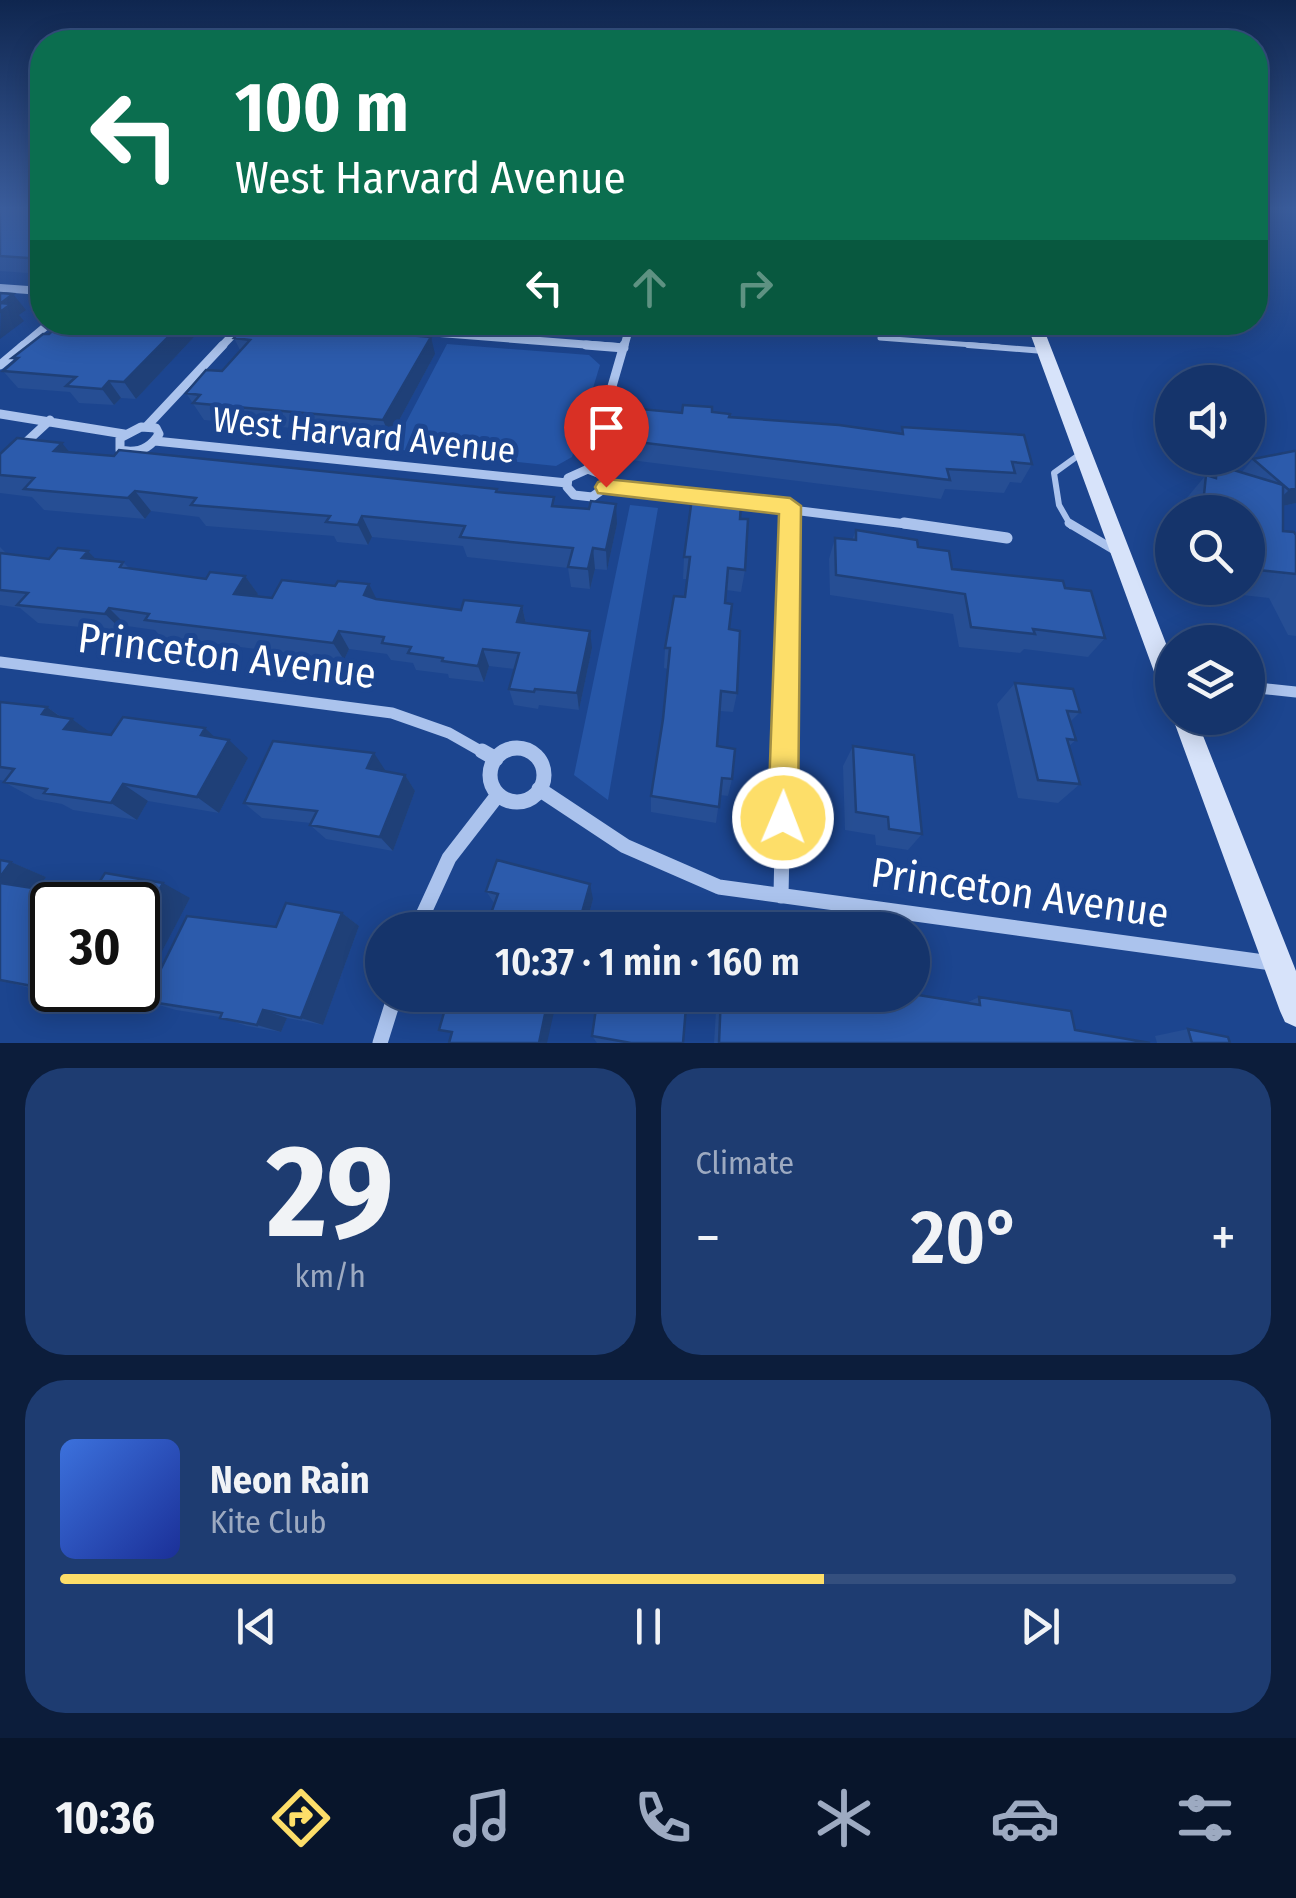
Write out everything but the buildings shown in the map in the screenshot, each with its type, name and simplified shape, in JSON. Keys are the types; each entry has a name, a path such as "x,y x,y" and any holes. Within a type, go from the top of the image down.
{"street":[{"path":"0,288 30,291"},
{"path":"0,365 36,335"},
{"path":"0,414 124,434 147,426 233,335"},
{"path":"462,335 624,348"},
{"path":"588,469 628,335"},
{"path":"1038,335 1155,641"},
{"path":"12,456 50,420"},
{"path":"147,426 158,431 156,441"},
{"name":"West Harvard Avenue","path":"124,434 118,446 124,452 138,451 156,441 567,483"},
{"path":"606,487 604,475 588,469 572,474 567,483 570,492 580,497 592,497 606,487 790,506 1007,538"},
{"path":"782,896 790,506"},
{"name":"Princeton Avenue","path":"0,662 392,713 449,733 496,759"},
{"path":"1265,689 1296,692"},
{"path":"1190,735 1296,1011"},
{"path":"509,750 531,750 544,764 538,789 516,802 497,796 489,779 496,759 509,750"},
{"name":"Princeton Avenue","path":"538,789 580,820 663,868 720,888 1278,964"},
{"path":"423,912 442,867 470,825 497,796"},
{"path":"380,1043 390,1012"}],"lane":[{"path":"880,338 1044,351"},
{"path":"1082,452 1054,473 1060,508 1070,528 1121,554"}],"shaded area":[{"path":"447,344 589,355 600,365 572,457 556,466 392,449"},
{"path":"630,505 658,508 608,800 574,775"}],"route":[{"path":"606,487 790,506 783,818"}]}
